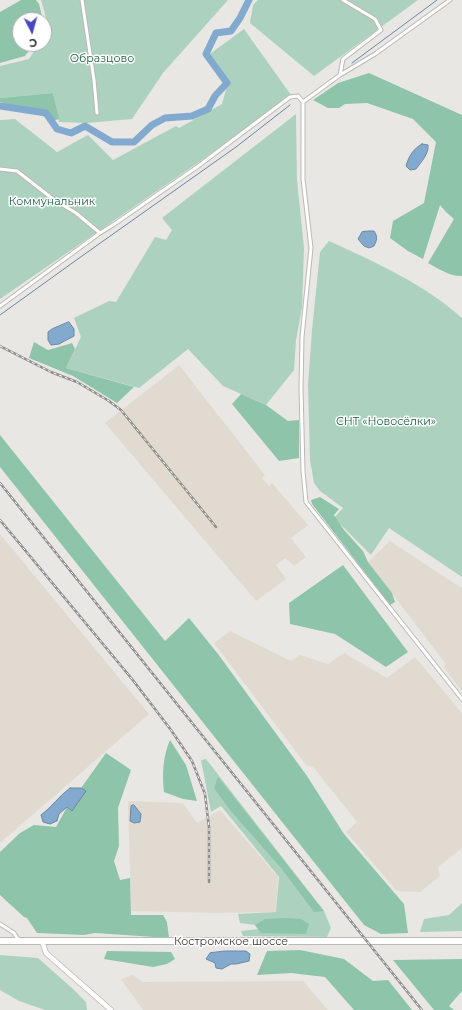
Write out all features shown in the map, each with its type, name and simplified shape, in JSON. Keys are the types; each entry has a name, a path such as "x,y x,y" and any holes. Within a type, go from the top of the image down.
{"highway":[{"name":"Костромское шоссе","path":"0,942 462,941"}],"street":[{"path":"82,0 94,80 97,113"},
{"path":"340,75 343,59 381,30 375,19 343,0"},
{"path":"303,102 340,75 375,54 450,0"},
{"path":"0,306 100,233 197,167 290,97 298,96 303,102 303,179 311,248 302,337 301,388 303,471 306,502 462,699"},
{"path":"0,169 18,171 53,199 76,213 100,233"},
{"path":"0,924 14,933 19,941"},
{"path":"42,941 46,953 111,1010"}],"shaded area":[{"path":"179,365 265,475 262,478 269,486 272,483 308,525 291,538 306,557 294,566 285,558 276,565 286,579 256,601 105,423"},
{"path":"0,534 149,714 0,843"},
{"path":"390,541 462,587 462,691 444,668 445,663 368,562"},
{"path":"230,631 291,661 300,655 328,664 344,653 387,678 415,657 462,713 462,848 438,867 440,876 420,892 397,891 346,832 357,822 313,767 306,765 214,643"},
{"path":"128,801 183,803 197,823 220,810 278,877 276,912 213,913 131,911"},
{"path":"133,975 143,982 303,981 328,1010 143,1010 121,979"}],"green space":[{"path":"21,0 36,0 39,4 41,12 12,12 12,52 28,52 25,56 0,63 0,12"},
{"name":"Образцово","path":"41,0 228,0 163,73 132,119 87,123 59,122 53,93 0,98 0,66 29,59 34,52 52,52 52,12 44,12"},
{"path":"258,0 418,0 314,76 250,23 253,5"},
{"name":"Коммунальник","path":"244,29 291,95 199,162 0,299 0,120 15,119 57,152 88,135 113,160 176,126 179,128 222,104 227,86 207,56"},
{"path":"369,73 462,115 462,276 449,274 428,263 454,219 440,205 423,259 408,251 390,238 393,221 424,203 436,142 413,119 367,103 345,104 339,108 328,108 313,100 338,83"},
{"path":"53,93 59,119 52,121 41,115 0,102 0,98"},
{"path":"296,114 297,180 304,248 302,308 296,340 294,370 266,405 223,386 188,349 139,388 66,368 81,337 74,318 109,301 116,302 155,237 166,240 172,230 162,218"},
{"name":"СНТ «Новосёлки»","path":"329,241 415,284 462,318 462,577 389,528 371,555 334,518 343,508 320,491 314,483 310,460 308,384 320,252"},
{"path":"34,342 48,350 72,343 75,349 66,368 134,387 117,403 73,376 29,358"},
{"path":"241,394 266,405 288,421 299,420 299,458 279,461 232,404"},
{"path":"0,435 165,641 189,618 218,654 307,776 344,834 404,904 408,933 381,934 364,925 0,467"},
{"path":"320,497 339,509 334,515 344,530 363,551 368,562 392,593 395,602 390,605 312,504 311,500"},
{"path":"343,565 408,652 386,667 335,634 290,624 289,603"},
{"path":"170,740 186,765 197,801 183,799 164,792 164,765"},
{"path":"106,753 131,770 118,808 119,846 114,861 120,880 130,878 131,915 163,915 167,922 169,938 95,933 84,935 37,933 27,918 0,895 0,852 20,833 34,825 56,827 67,807 72,811 85,791 81,788"},
{"path":"206,759 324,911 331,928 327,937 243,936 241,931 258,929 255,925 240,923 238,914 276,912 279,877 221,806 211,812 201,760"},
{"path":"218,777 324,911 314,912 281,868 230,810 214,788"},
{"path":"462,903 462,931 420,932 424,919 449,915"},
{"path":"265,919 301,919 309,924 306,934 261,933 255,925"},
{"path":"300,950 344,959 373,981 388,980 412,1010 354,1010 325,977 291,973 257,975 267,951"},
{"path":"107,951 171,952 175,959 167,964 153,967 104,959"},
{"path":"0,955 38,958 86,1002 87,1010 45,1010 19,1001 0,990"},
{"path":"462,959 462,991 449,1006 454,1010 434,1010 393,960"}],"water":[{"path":"422,144 428,145 426,155 416,169 410,170 406,166 408,159"},
{"path":"374,231 377,237 374,246 369,248 364,246 358,239 362,232"},
{"path":"69,322 74,329 74,336 59,344 51,345 48,340 48,332"},
{"path":"70,788 81,788 86,791 72,811 67,807 59,814 57,821 50,824 43,822 41,815"},
{"path":"134,805 141,814 140,822 134,823 130,821 131,806"},
{"path":"246,951 250,954 249,961 231,964 222,969 216,968 215,963 206,959 210,953"}],"waterway":[{"path":"0,106 46,113 57,129 71,133 85,126 112,142 134,142 152,125 165,118 192,116 208,109 215,96 227,83 206,54 216,33 231,31 240,18 249,0"},
{"path":"352,63 437,0"},
{"path":"0,315 236,147 290,105"}],"railway":[{"path":"0,346 51,372 77,382 121,410 216,527"},
{"path":"0,483 422,1010"},
{"path":"0,520 132,679 171,730 192,761 205,794 209,827 209,882"}]}
